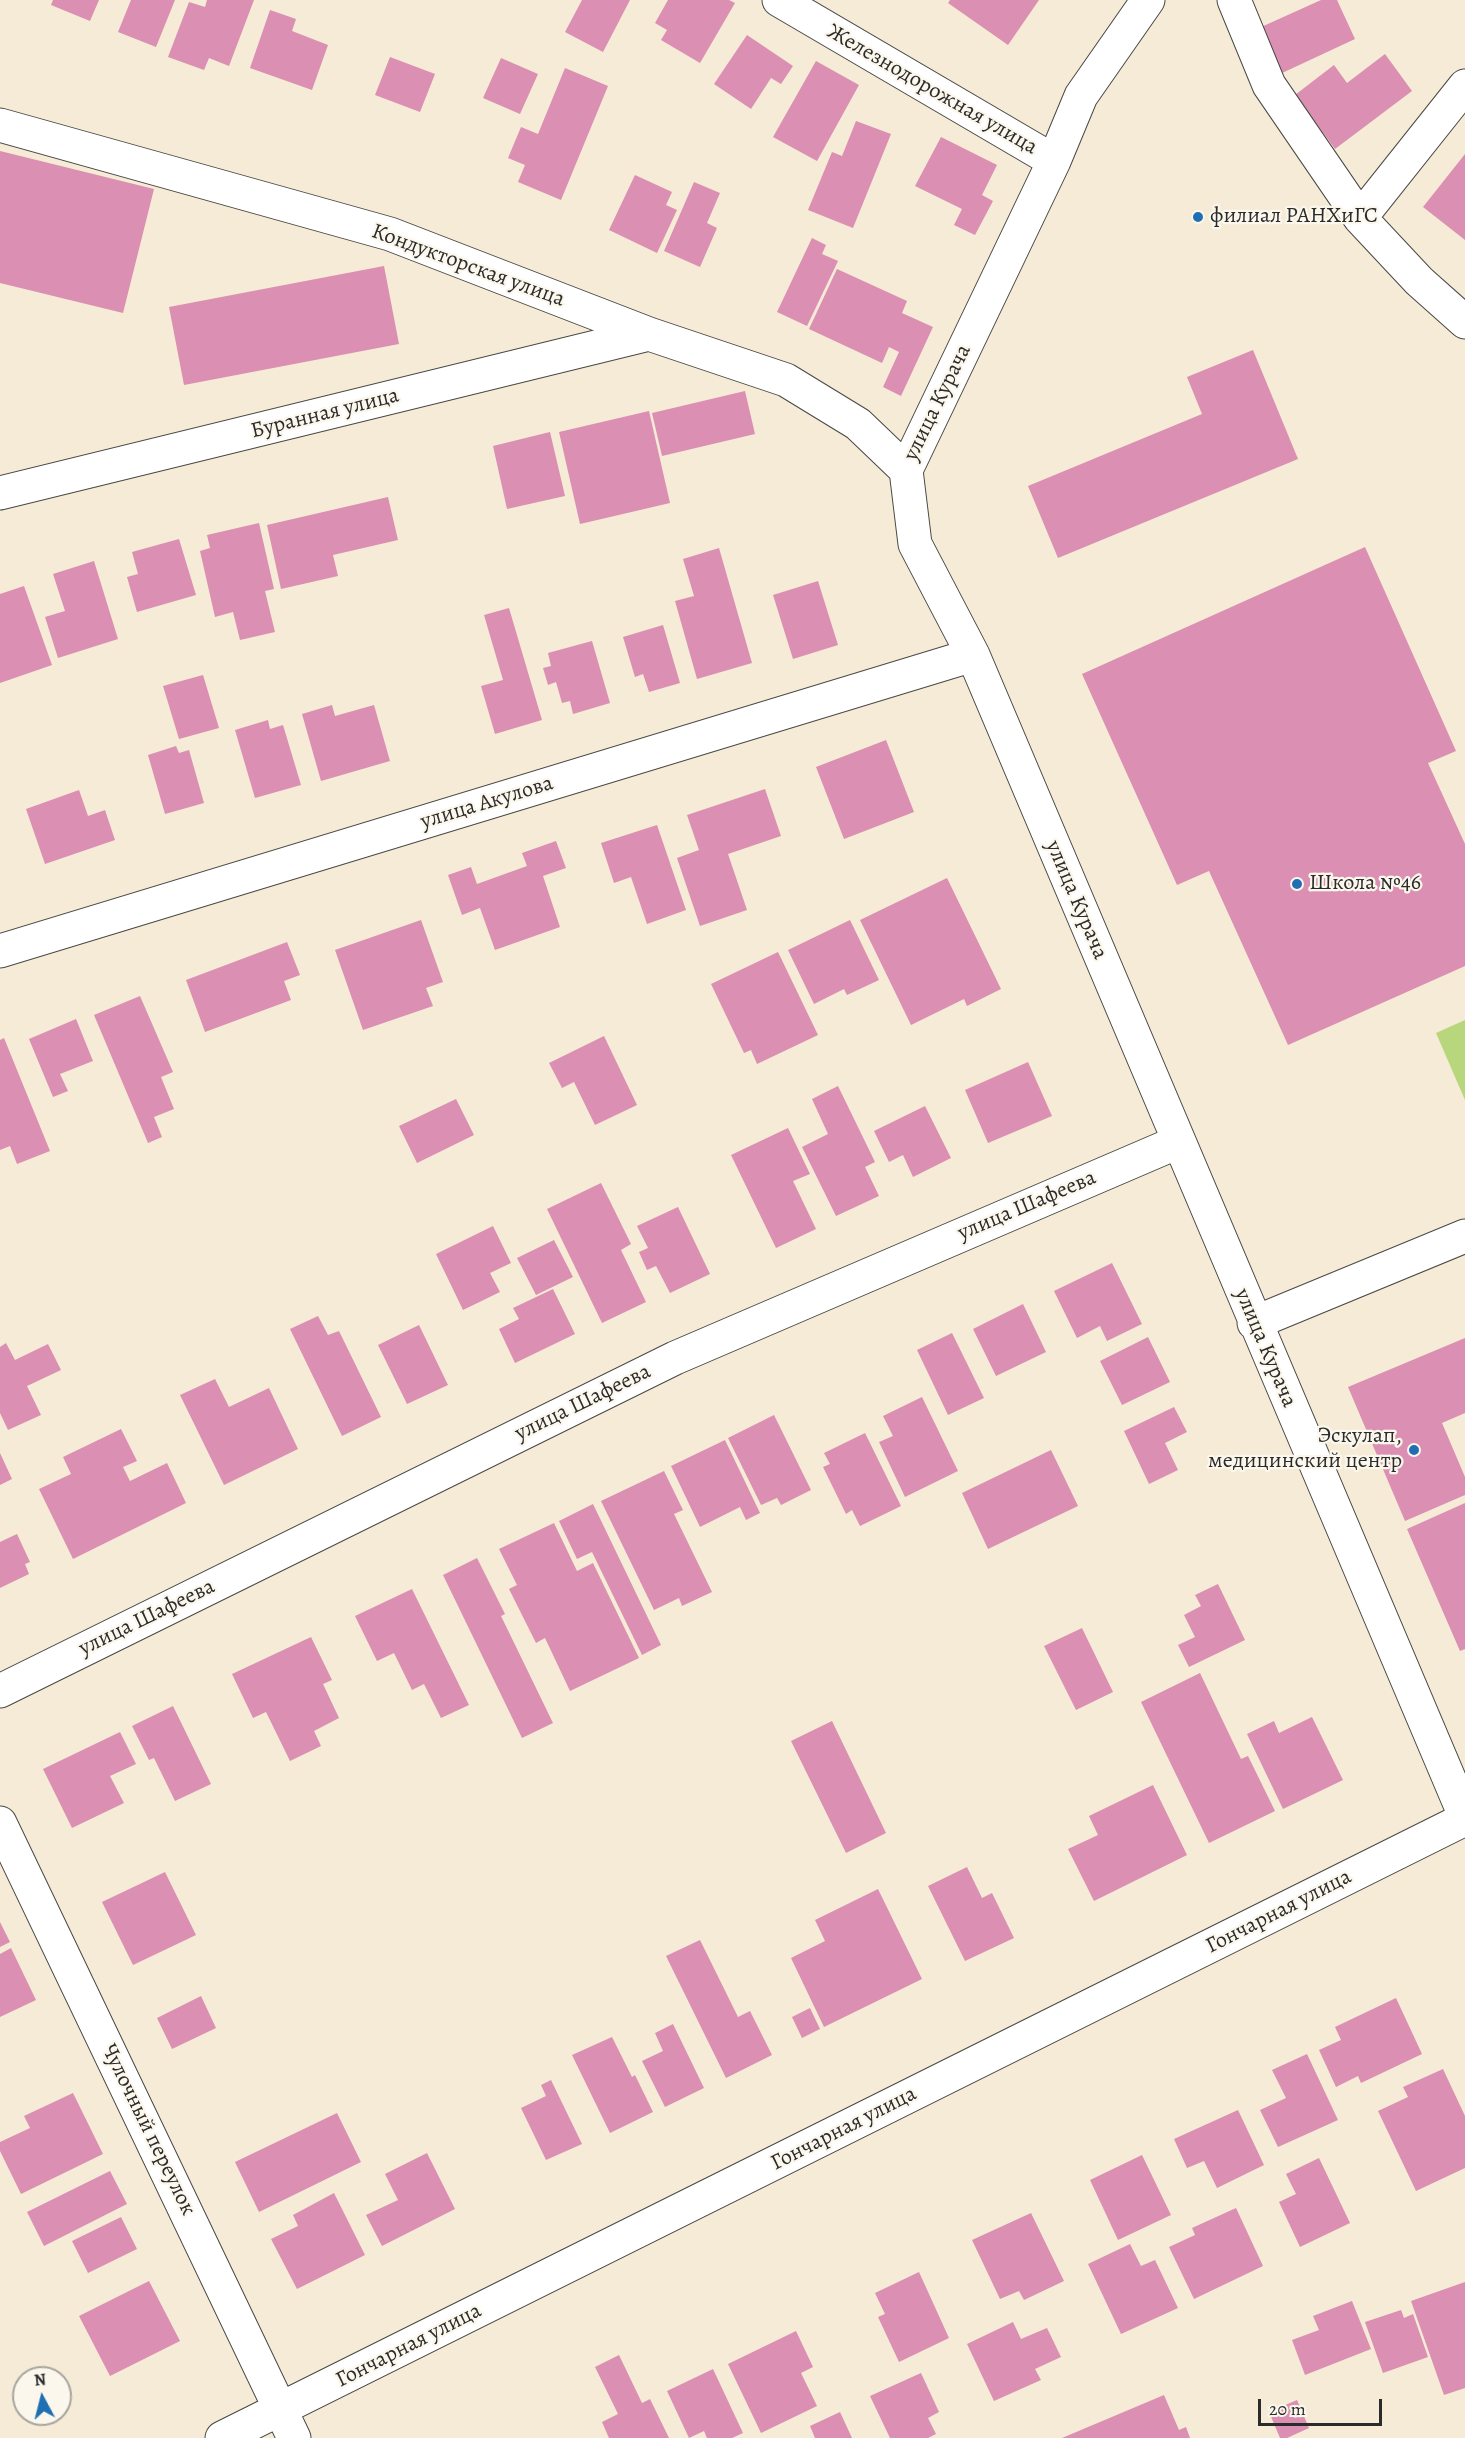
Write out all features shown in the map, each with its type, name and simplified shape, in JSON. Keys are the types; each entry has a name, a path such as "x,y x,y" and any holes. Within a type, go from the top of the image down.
{"street":[{"name":"Железнодорожная улица","path":"779,0 1054,161"},
{"name":"улица Курача","path":"1148,0 1081,96 1054,161 906,470 915,544 973,655 1465,1818"},
{"path":"1234,0 1269,85 1360,218 1419,281 1465,322"},
{"path":"1360,218 1465,86"},
{"name":"Кондукторская улица","path":"0,125 390,234 649,334 786,380 858,424 906,470"},
{"name":"Буранная улица","path":"0,493 649,334"},
{"name":"улица Акулова","path":"0,951 973,655"},
{"name":"улица Шафеева","path":"0,1691 675,1358 1178,1142"},
{"path":"1254,1323 1465,1236"},
{"name":"Гончарная улица","path":"222,2438 288,2424 1465,1818"},
{"name":"Чулочный переулок","path":"0,1823 288,2424"}],"green space":[{"path":"1465,1020 1465,1100 1436,1033"}],"building":[{"path":"53,0 99,0 90,21 51,5"},
{"path":"131,0 175,0 156,47 118,32"},
{"path":"207,0 254,0 229,66 209,58 204,70 168,57 189,2 205,7"},
{"path":"582,0 630,0 603,52 565,32"},
{"path":"668,0 729,0 735,3 700,63 661,40 667,30 655,23"},
{"path":"950,0 1039,0 1008,45 948,3"},
{"path":"1321,0 1337,0 1355,39 1280,74 1259,28"},
{"path":"270,10 296,19 292,31 328,45 312,90 250,68"},
{"path":"747,35 793,66 781,84 771,78 751,109 714,84"},
{"path":"1385,54 1412,91 1335,149 1295,95 1334,65 1347,83"},
{"path":"390,57 435,74 420,112 375,95"},
{"path":"501,58 538,74 520,114 483,98"},
{"path":"816,61 859,85 817,161 773,137"},
{"path":"565,68 608,86 561,200 518,182 525,165 508,158 521,127 538,134"},
{"path":"856,121 891,134 853,228 808,210 832,152 842,156"},
{"path":"941,137 997,165 982,195 993,201 975,235 954,225 962,209 915,186"},
{"path":"0,151 154,189 123,313 0,283"},
{"path":"1465,154 1465,240 1423,207"},
{"path":"635,175 672,192 666,205 677,210 657,253 609,230"},
{"path":"694,182 720,193 707,223 717,228 700,267 664,251"},
{"path":"812,238 826,245 822,254 838,261 807,326 777,312"},
{"path":"384,266 399,344 184,385 169,307"},
{"path":"837,269 907,301 902,313 933,327 901,396 883,387 899,352 889,347 882,363 809,329"},
{"path":"1253,350 1298,459 1058,558 1028,486 1202,414 1187,377"},
{"path":"745,391 755,434 662,456 652,413"},
{"path":"649,411 670,503 580,524 559,432"},
{"path":"550,432 565,496 507,509 493,446"},
{"path":"388,497 398,540 333,555 338,576 281,589 267,525"},
{"path":"259,523 274,589 265,591 275,632 240,640 233,612 215,617 200,551 210,548 207,535"},
{"path":"179,539 196,595 137,612 127,577 138,574 132,552"},
{"path":"1365,547 1456,751 1428,763 1465,844 1465,966 1288,1045 1209,871 1177,885 1082,674"},
{"path":"719,548 752,663 697,679 675,601 694,596 683,559"},
{"path":"94,561 118,639 58,658 45,617 65,611 53,574"},
{"path":"818,581 838,645 793,659 773,595"},
{"path":"24,586 52,665 0,683 0,594"},
{"path":"509,608 542,720 495,734 481,686 503,680 484,615"},
{"path":"663,625 680,683 649,692 643,674 635,677 623,637"},
{"path":"592,641 610,703 573,714 570,701 562,703 556,682 548,685 543,668 551,666 548,653"},
{"path":"203,675 219,728 179,739 163,686"},
{"path":"332,705 335,716 374,705 390,761 321,781 302,714"},
{"path":"268,720 270,729 283,725 301,785 255,798 235,730"},
{"path":"886,740 914,812 844,839 816,767"},
{"path":"176,746 179,753 189,750 204,803 165,814 148,755"},
{"path":"765,789 781,836 728,854 747,910 700,926 677,858 699,850 687,815"},
{"path":"79,790 88,816 105,810 115,840 45,864 26,809"},
{"path":"657,825 686,910 647,924 631,877 614,883 601,843"},
{"path":"556,841 566,868 543,876 560,927 495,950 480,908 462,915 448,875 471,867 477,884 527,866 522,853"},
{"path":"947,878 1001,989 967,1006 964,999 911,1025 860,920"},
{"path":"421,920 443,982 426,988 433,1006 363,1030 335,950"},
{"path":"850,920 879,980 847,995 844,989 814,1004 788,950"},
{"path":"287,942 300,975 284,981 291,1000 205,1032 186,980"},
{"path":"778,952 818,1035 757,1064 751,1050 744,1053 711,984"},
{"path":"140,996 173,1072 161,1077 174,1109 154,1117 162,1137 148,1143 94,1015"},
{"path":"76,1019 93,1061 60,1074 68,1091 53,1097 29,1039"},
{"path":"604,1036 637,1105 595,1125 574,1082 562,1088 549,1063"},
{"path":"4,1038 50,1151 17,1164 10,1146 0,1150 0,1040"},
{"path":"1028,1062 1052,1116 988,1143 965,1090"},
{"path":"838,1086 875,1162 865,1167 879,1196 836,1216 802,1147 828,1134 812,1099"},
{"path":"456,1099 474,1135 417,1163 399,1126"},
{"path":"925,1106 951,1158 913,1177 903,1155 889,1162 874,1131"},
{"path":"788,1128 810,1174 793,1181 816,1229 776,1248 731,1155"},
{"path":"601,1183 631,1244 621,1250 646,1302 602,1323 547,1209"},
{"path":"678,1207 710,1274 670,1293 656,1266 647,1270 639,1252 648,1248 637,1226"},
{"path":"493,1226 511,1263 490,1273 500,1292 463,1310 436,1254"},
{"path":"554,1240 573,1277 536,1295 517,1258"},
{"path":"1112,1263 1142,1324 1107,1341 1100,1326 1077,1338 1054,1291"},
{"path":"553,1289 575,1334 515,1363 499,1329 519,1319 513,1308"},
{"path":"1023,1304 1046,1352 996,1376 973,1329"},
{"path":"318,1316 328,1335 339,1331 381,1417 342,1436 290,1329"},
{"path":"419,1325 448,1385 407,1404 378,1345"},
{"path":"952,1333 984,1398 948,1415 917,1350"},
{"path":"1148,1337 1170,1382 1122,1405 1100,1361"},
{"name":"Эскулап, медицинский центр","path":"1465,1338 1465,1413 1442,1423 1465,1477 1465,1495 1405,1521 1348,1387"},
{"path":"6,1343 15,1360 48,1344 61,1370 27,1386 41,1415 8,1430 0,1413 0,1347"},
{"path":"215,1379 229,1407 269,1388 298,1449 224,1485 180,1395"},
{"path":"922,1397 958,1471 905,1497 879,1442 893,1436 883,1416"},
{"path":"1174,1407 1187,1432 1165,1443 1178,1470 1149,1484 1124,1431"},
{"path":"774,1415 811,1490 781,1505 777,1498 761,1505 728,1438"},
{"path":"121,1429 137,1461 123,1467 130,1481 167,1463 186,1503 73,1559 39,1489 71,1474 63,1457"},
{"path":"865,1433 901,1506 860,1526 852,1510 846,1514 823,1467 830,1464 824,1453"},
{"path":"725,1440 760,1513 746,1520 740,1507 700,1527 671,1466"},
{"path":"1051,1450 1078,1506 988,1549 962,1493"},
{"path":"0,1453 12,1479 0,1485"},
{"path":"664,1471 683,1510 674,1514 712,1592 682,1606 679,1598 654,1610 601,1501"},
{"path":"1465,1503 1465,1649 1460,1651 1407,1529"},
{"path":"593,1504 661,1645 642,1655 592,1552 577,1559 559,1521"},
{"path":"554,1523 577,1571 593,1563 639,1658 570,1691 545,1638 536,1643 509,1589 517,1585 499,1549"},
{"path":"17,1534 30,1562 25,1564 29,1574 0,1588 0,1542"},
{"path":"477,1558 505,1614 501,1616 553,1723 522,1738 443,1575"},
{"path":"1218,1584 1245,1640 1189,1667 1178,1645 1195,1637 1184,1615 1201,1606 1195,1595"},
{"path":"412,1589 469,1705 441,1718 424,1684 412,1690 394,1653 377,1661 355,1616"},
{"path":"1082,1628 1113,1692 1076,1710 1044,1646"},
{"path":"311,1637 332,1680 323,1684 339,1718 314,1731 321,1746 290,1761 266,1712 253,1718 232,1674"},
{"path":"1200,1673 1241,1759 1248,1756 1275,1811 1209,1843 1141,1702"},
{"path":"173,1706 211,1784 175,1801 154,1758 149,1760 132,1726"},
{"path":"1312,1717 1343,1780 1283,1809 1247,1734 1274,1721 1279,1733"},
{"path":"832,1721 886,1833 846,1853 791,1741"},
{"path":"120,1732 136,1764 110,1776 124,1803 72,1828 43,1769"},
{"path":"1153,1785 1187,1855 1094,1901 1068,1849 1098,1835 1089,1816"},
{"path":"967,1867 982,1898 992,1893 1014,1938 965,1961 928,1886"},
{"path":"165,1872 196,1935 133,1965 102,1902"},
{"path":"878,1889 922,1979 824,2027 791,1958 825,1941 815,1920"},
{"path":"0,1922 10,1942 0,1947"},
{"path":"700,1940 738,2017 750,2011 772,2055 726,2078 666,1956"},
{"path":"11,1948 36,2000 0,2017 0,1954"},
{"path":"201,1996 216,2028 172,2049 157,2018"},
{"path":"1396,1998 1422,2054 1361,2083 1358,2076 1336,2087 1319,2050 1341,2040 1335,2027"},
{"path":"810,2008 820,2029 802,2038 792,2017"},
{"path":"673,2024 704,2088 665,2107 642,2061 663,2051 655,2033"},
{"path":"612,2037 632,2077 635,2075 653,2112 610,2133 572,2055"},
{"path":"1307,2054 1338,2120 1278,2147 1260,2110 1286,2098 1272,2070"},
{"path":"1443,2069 1465,2116 1465,2168 1416,2191 1378,2111 1408,2097 1403,2087"},
{"path":"551,2080 582,2144 546,2160 521,2108 546,2096 541,2085"},
{"path":"73,2093 103,2154 21,2194 0,2151 0,2142 30,2128 24,2116"},
{"path":"1238,2110 1264,2165 1217,2188 1204,2161 1187,2168 1174,2139"},
{"path":"337,2113 361,2162 259,2212 235,2162"},
{"path":"427,2153 455,2209 382,2246 366,2215 398,2200 385,2174"},
{"path":"1142,2155 1171,2215 1118,2240 1090,2180"},
{"path":"1319,2158 1350,2223 1300,2247 1279,2202 1296,2194 1286,2174"},
{"path":"110,2171 127,2204 44,2246 27,2212"},
{"path":"334,2193 365,2255 297,2289 271,2239 298,2226 293,2215"},
{"path":"1236,2208 1263,2266 1194,2299 1169,2247 1195,2235 1192,2228"},
{"path":"1031,2213 1064,2281 1024,2300 1019,2291 1000,2299 972,2240"},
{"path":"121,2217 137,2249 88,2273 72,2241"},
{"path":"1130,2244 1141,2266 1155,2260 1178,2308 1121,2334 1088,2264"},
{"path":"919,2272 949,2338 899,2362 878,2317 885,2314 875,2293"},
{"path":"149,2281 180,2341 110,2376 79,2316"},
{"path":"1465,2282 1465,2388 1444,2395 1411,2301"},
{"path":"1352,2301 1371,2349 1305,2375 1292,2340 1319,2330 1313,2316"},
{"path":"1401,2310 1404,2318 1413,2314 1428,2357 1383,2373 1365,2322"},
{"path":"1013,2322 1021,2339 1047,2328 1061,2357 1035,2369 1041,2380 994,2401 967,2344"},
{"path":"796,2331 813,2367 801,2373 817,2406 761,2433 728,2364"},
{"path":"619,2355 642,2403 650,2399 669,2438 609,2438 602,2422 618,2414 595,2367"},
{"path":"713,2369 743,2433 732,2438 707,2438 704,2431 689,2438 667,2391"},
{"path":"921,2373 939,2412 928,2418 936,2434 928,2438 890,2438 870,2396"},
{"path":"1164,2395 1179,2430 1186,2427 1190,2438 1062,2438"},
{"path":"1297,2400 1309,2428 1287,2438 1280,2438 1269,2412"},
{"path":"840,2412 852,2438 815,2438 810,2426"}],"place":[{"name":"филиал РАНХиГС","path":"1198,217"},
{"name":"Школа №46","path":"1297,884"},
{"name":"Эскулап, медицинский центр","path":"1414,1450"}]}
